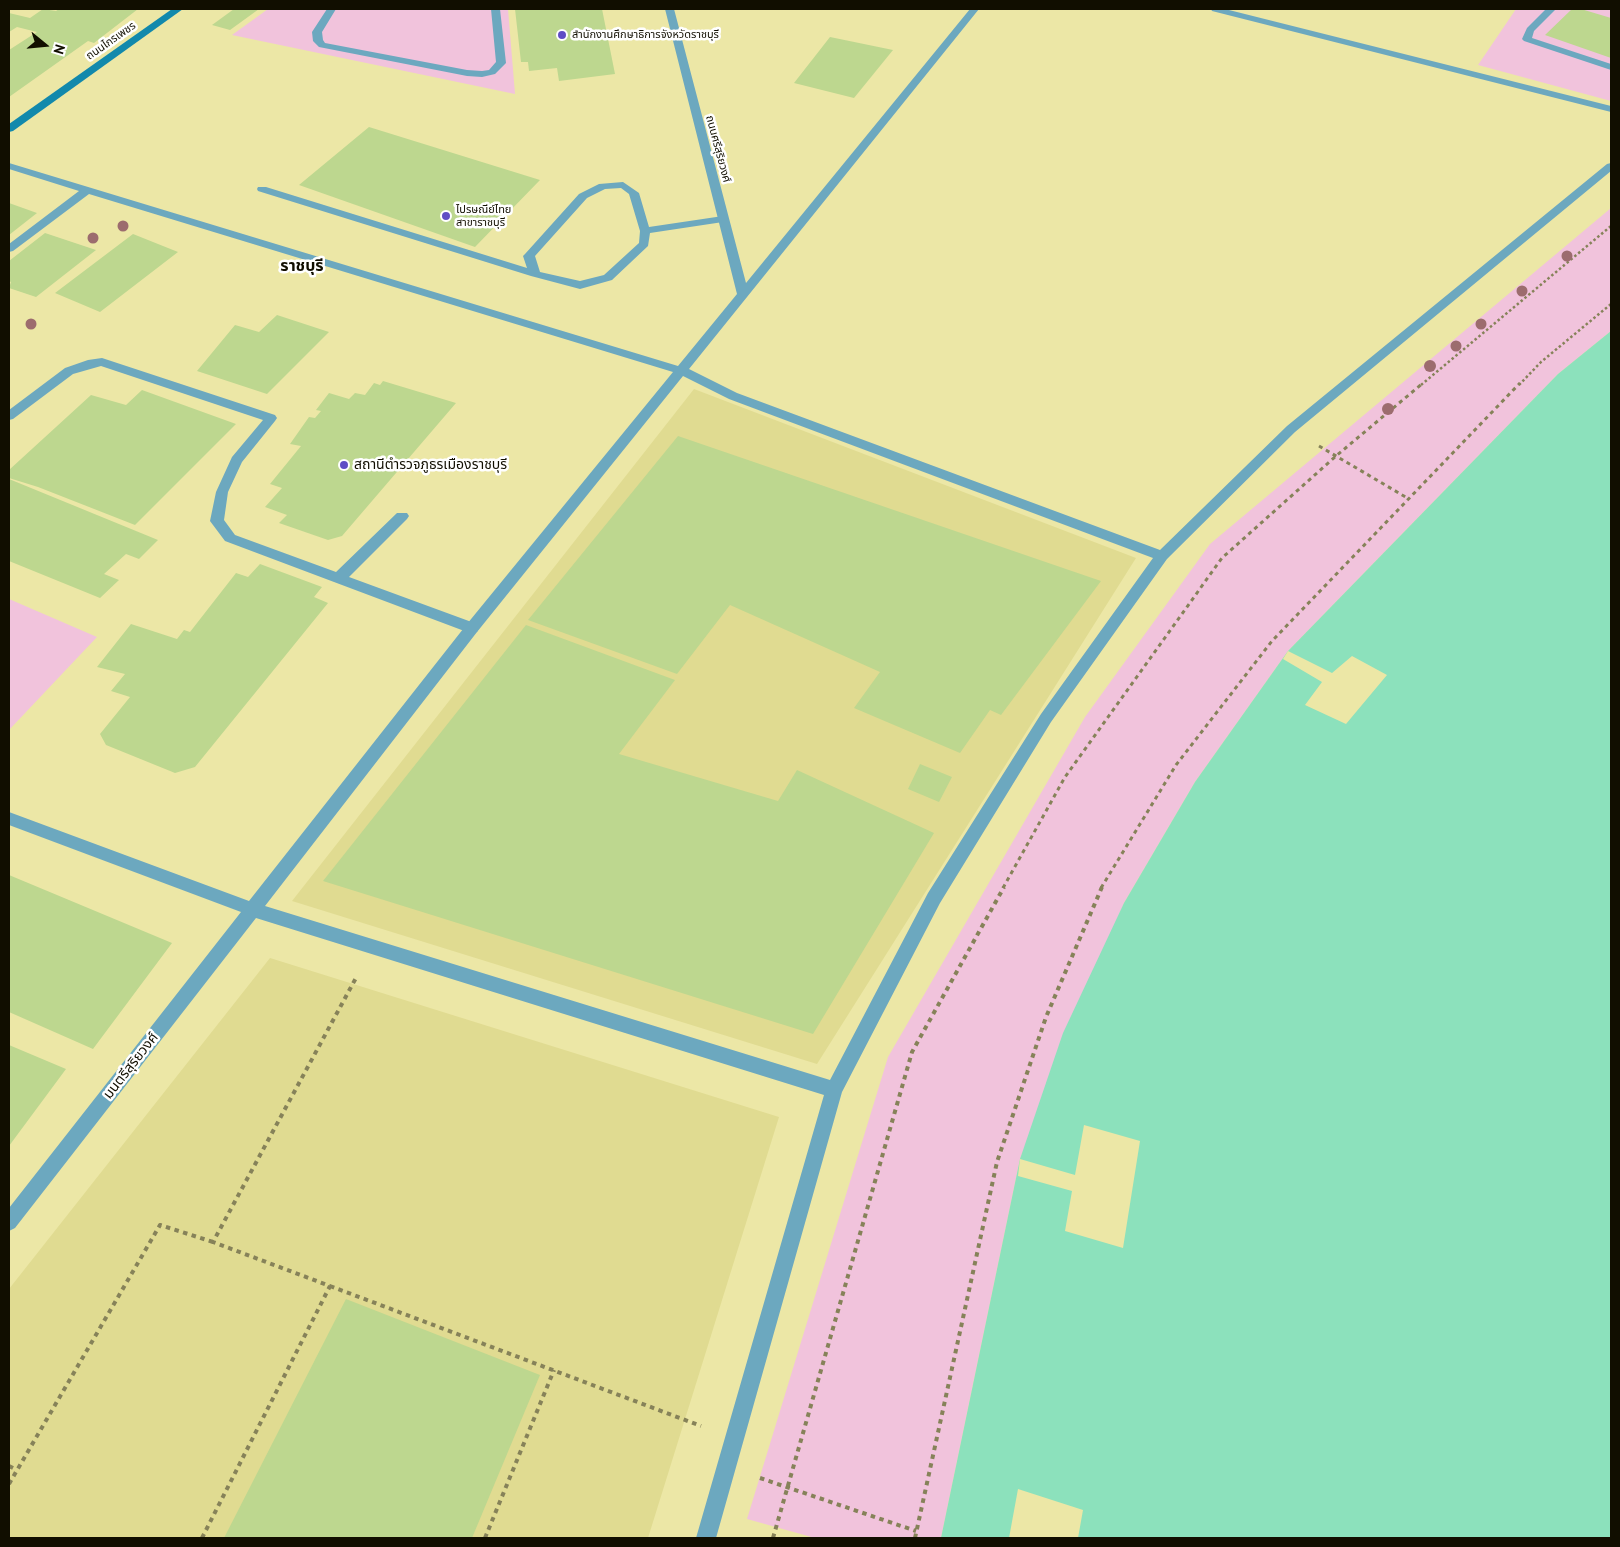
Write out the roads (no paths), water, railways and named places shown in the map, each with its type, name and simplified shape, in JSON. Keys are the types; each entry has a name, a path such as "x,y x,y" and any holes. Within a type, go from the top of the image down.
{"main road":[{"name":"ถนนไกรเพชร","path":"9,129 178,9"}],"street":[{"path":"331,9 317,32 318,41 322,45 467,73 482,74 492,72 501,63 496,9"},
{"name":"ถนนศรีสุริยวงศ์","path":"669,9 743,295"},
{"name":"มนตรีสุริยวงศ์","path":"9,1222 472,628 975,9"},
{"path":"1215,9 1611,109"},
{"path":"1551,9 1530,30 1527,39 1611,67"},
{"path":"9,166 682,371 733,396 1162,556"},
{"path":"706,1538 834,1090 934,898 1046,718 1162,556 1291,429 1611,166"},
{"path":"262,189 535,274 580,284 608,278 644,244 645,231 634,193 623,185 603,186 583,196 529,256 535,274"},
{"path":"9,249 86,190"},
{"path":"645,231 723,219"},
{"path":"9,416 69,371 88,364 102,362 271,418 236,460 222,492 218,521 230,538 472,628"},
{"path":"338,578 402,516"},
{"path":"9,818 253,910 834,1090"}],"place":[{"name":"สำนักงานศึกษาธิการจังหวัดราชบุรี","path":"562,35"},
{"name":"ไปรษณีย์ไทย สาขาราชบุรี","path":"446,216"},
{"name":"สถานีตำรวจภูธรเมืองราชบุรี","path":"344,465"}],"district":[{"name":"ราชบุรี","path":"302,266"}]}
